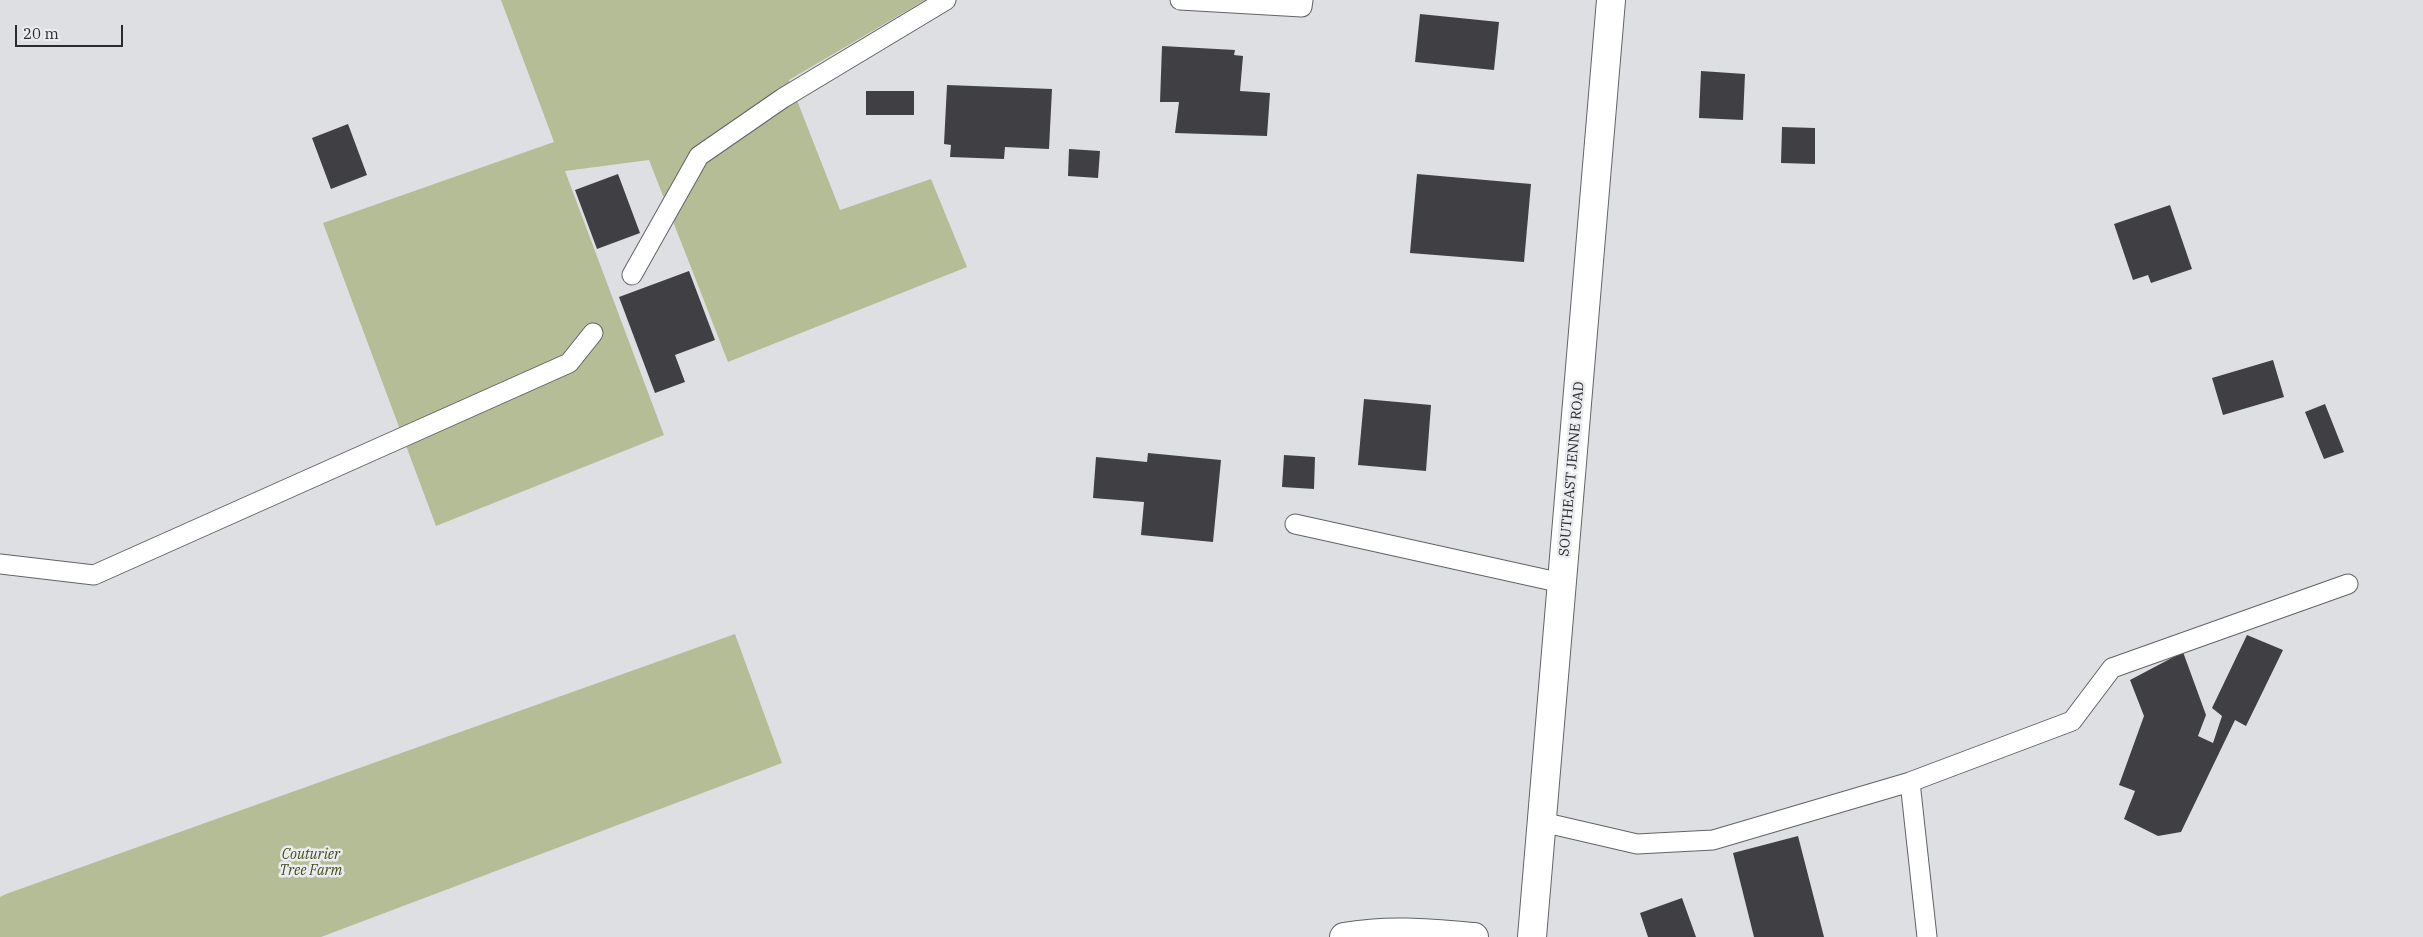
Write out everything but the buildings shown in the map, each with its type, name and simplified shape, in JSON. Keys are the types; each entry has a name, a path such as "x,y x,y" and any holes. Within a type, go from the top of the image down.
{"main road":[{"name":"SOUTHEAST JENNE ROAD","path":"1532,937 1608,0"},
{"path":"1344,937 1374,931 1424,932 1474,937"}],"lane":[{"path":"632,275 699,156 784,98 946,0"},
{"path":"1180,0 1302,7 1303,0"},
{"path":"0,564 94,575 569,363 593,332"},
{"path":"1296,524 1562,582"},
{"path":"1542,822 1637,844 1713,840 1910,782 2072,721 2112,668 2348,584"},
{"path":"1910,782 1927,937"}],"green space":[{"path":"501,0 925,0 789,80 840,210 931,179 967,267 728,362 649,160 565,171 664,435 436,526 323,223 554,142"},
{"name":"Couturier Tree Farm","path":"735,634 782,763 321,937 0,937 0,897 6,894"}]}
